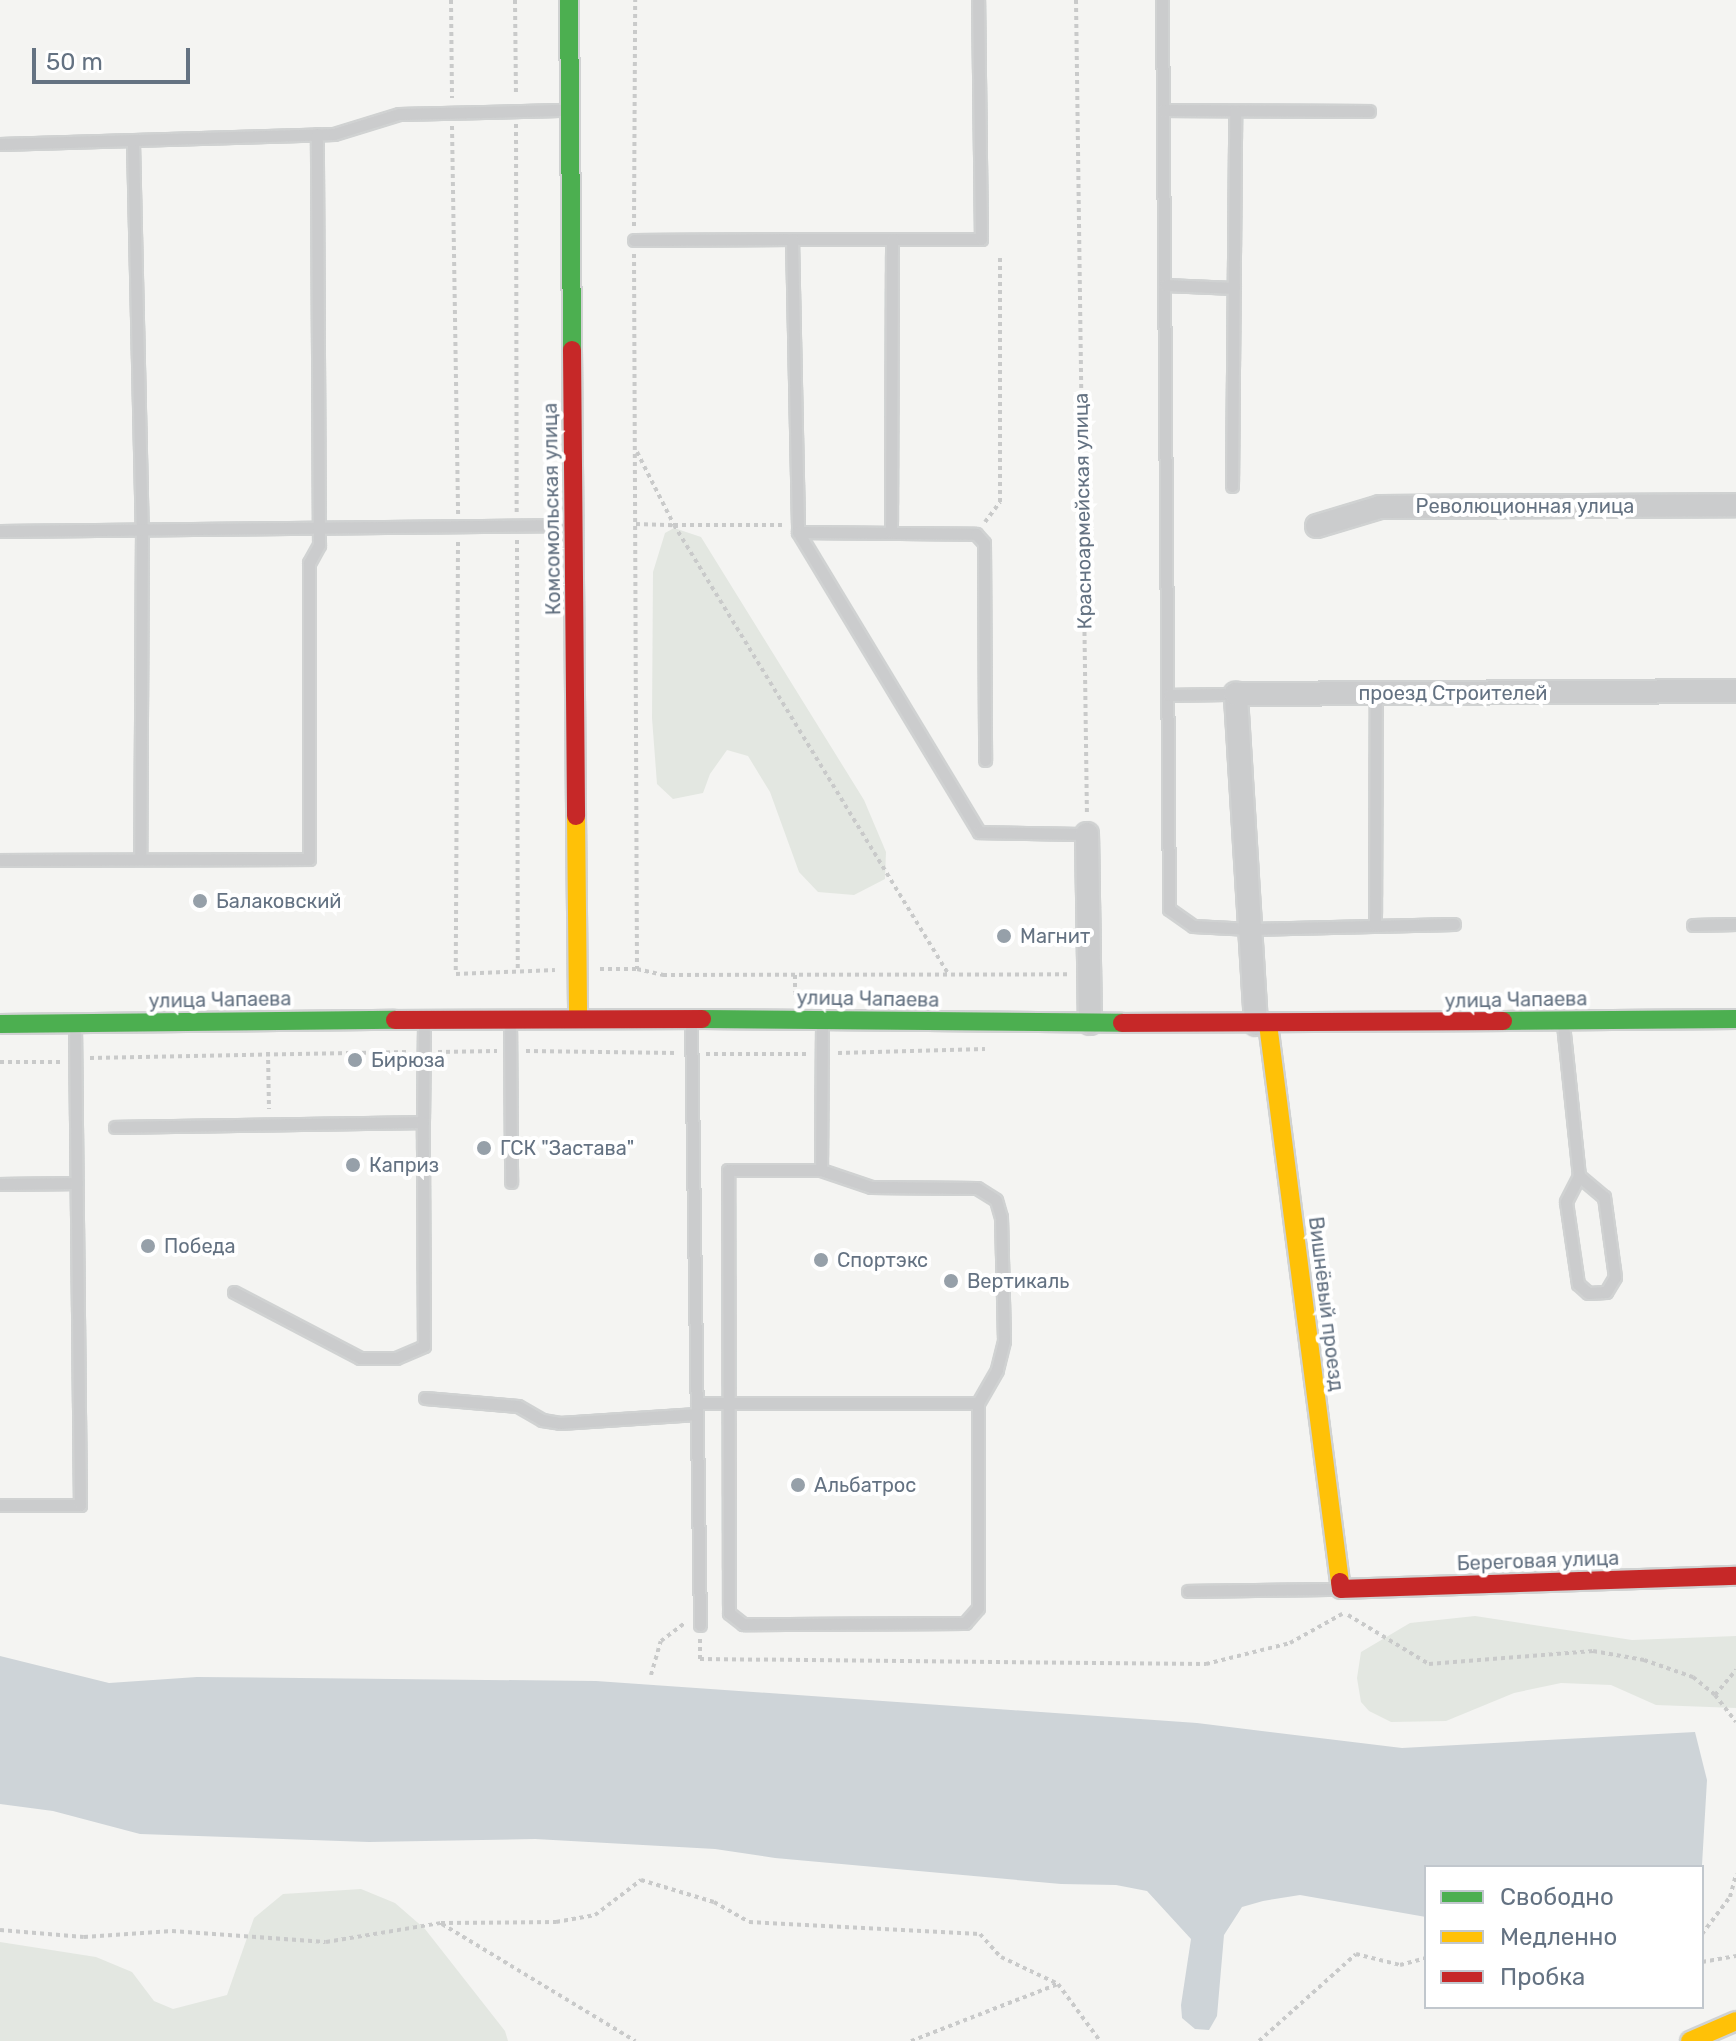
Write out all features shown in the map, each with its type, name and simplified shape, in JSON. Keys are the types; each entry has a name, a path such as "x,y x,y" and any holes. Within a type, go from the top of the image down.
{"main road":[{"name":"Комсомольская улица","path":"569,0 578,1018"},
{"name":"улица Чапаева","path":"0,1024 510,1018 1262,1024 1736,1019"},
{"name":"Вишнёвый проезд","path":"1262,1024 1341,1589"},
{"name":"Береговая улица","path":"1341,1589 1736,1576"},
{"path":"1690,2041 1736,2021"}],"street":[{"name":"Революционная улица","path":"1317,526 1380,507 1736,505"},
{"name":"проезд Строителей","path":"1236,694 1736,691"},
{"path":"1236,694 1250,929 1262,1024"},
{"path":"1087,834 1090,1023"}],"lane":[{"path":"634,240 981,239 978,0"},
{"path":"1162,0 1169,909 1193,926 1250,929 1454,924"},
{"path":"0,144 133,143 334,134 399,114 569,110"},
{"path":"1163,110 1369,111"},
{"path":"1232,486 1235,111"},
{"path":"0,860 309,859 309,563 319,545 317,134"},
{"path":"133,143 142,529 140,859"},
{"path":"792,239 797,529 979,832 1087,834"},
{"path":"891,532 892,239"},
{"path":"1165,285 1234,288"},
{"path":"0,531 574,525"},
{"path":"797,529 976,534 984,543 985,760"},
{"path":"1375,925 1376,693"},
{"name":"проезд Строителей","path":"1169,695 1236,694"},
{"path":"1693,925 1736,924"},
{"path":"510,1018 511,1182"},
{"path":"234,1292 360,1358 396,1358 424,1346 424,1019"},
{"path":"691,1019 700,1621"},
{"path":"821,1170 822,1020"},
{"path":"1563,1021 1579,1176 1566,1202 1578,1284 1588,1293 1606,1292 1615,1277 1604,1197 1579,1176"},
{"path":"0,1505 80,1505 75,1023"},
{"path":"115,1127 269,1122 423,1122"},
{"path":"728,1170 821,1170 871,1187 977,1188 996,1200 1001,1217 1004,1341 997,1370 978,1403 978,1608 965,1623 743,1624 729,1613 729,1403 728,1170"},
{"path":"0,1184 77,1183"},
{"path":"425,1398 518,1406 542,1420 560,1423 729,1403 978,1403"},
{"path":"1188,1591 1341,1589"}],"path":[{"path":"515,0 518,970"},
{"path":"635,0 637,969 663,975 1089,974"},
{"name":"Красноармейская улица","path":"1076,0 1087,834"},
{"path":"976,534 1000,502 1000,254"},
{"path":"635,450 674,525 949,975"},
{"path":"636,524 797,529"},
{"path":"0,1062 76,1062 96,1056 268,1052 822,1054 994,1049"},
{"path":"268,1052 269,1122"},
{"path":"1341,1589 1344,1613"},
{"path":"651,1675 661,1641 680,1626 700,1621 700,1659 1206,1664 1290,1643 1344,1613"},
{"path":"1344,1613 1429,1664 1593,1651 1644,1660 1693,1677 1715,1695 1736,1722"},
{"path":"1715,1695 1736,1670"},
{"path":"1704,1931 1730,1897 1736,1874"},
{"path":"0,1930 84,1937 172,1931 326,1942 441,1923 556,1922 595,1915 641,1880 714,1902 749,1922 980,1934 1001,1957 1058,1984 1100,2041"},
{"path":"441,1923 635,2041"},
{"path":"1259,2041 1356,1954 1400,1965 1424,1959"},
{"path":"1704,1962 1736,1956"},
{"path":"911,2041 1058,1984"}],"shaded area":[{"path":"674,528 701,537 864,800 886,852 885,879 854,895 818,892 799,872 770,792 748,756 727,750 710,774 703,793 673,799 657,784 652,718 653,572 665,533"},
{"path":"1475,1616 1632,1640 1736,1636 1736,1708 1656,1705 1611,1685 1561,1683 1514,1693 1446,1721 1391,1722 1369,1711 1361,1702 1357,1678 1361,1652 1410,1623"},
{"path":"0,1656 109,1683 197,1677 596,1681 1197,1723 1402,1748 1695,1732 1707,1780 1702,1865 1424,1865 1424,1917 1300,1895 1242,1907 1224,1935 1217,2016 1209,2030 1195,2029 1182,2018 1181,2005 1191,1939 1147,1891 1116,1885 1061,1884 775,1858 715,1849 535,1839 369,1842 140,1834 53,1811 0,1804"},
{"path":"361,1889 395,1903 425,1929 505,2031 508,2041 0,2041 0,1942 96,1957 132,1972 154,2001 173,2009 227,1995 254,1918 283,1894"}],"traffic: fast":[{"path":"569,0 572,350"},
{"path":"702,1019 1122,1023"},
{"path":"1503,1021 1736,1019"},
{"path":"0,1024 395,1020"}],"traffic: slow":[{"path":"576,816 578,1018"},
{"path":"1268,1024 1340,1582"},
{"path":"1690,2041 1736,2021"}],"traffic: jam":[{"path":"572,350 576,816"},
{"path":"395,1020 702,1019"},
{"path":"1122,1023 1503,1021"},
{"path":"1340,1582 1341,1589 1736,1576"}],"place":[{"name":"Балаковский","path":"200,901"},
{"name":"Магнит","path":"1004,936"},
{"name":"Бирюза","path":"355,1060"},
{"name":"ГСК \"Застава\"","path":"484,1148"},
{"name":"Каприз","path":"353,1165"},
{"name":"Победа","path":"148,1246"},
{"name":"Спортэкс","path":"821,1260"},
{"name":"Вертикаль","path":"951,1281"},
{"name":"Альбатрос","path":"798,1485"}]}
